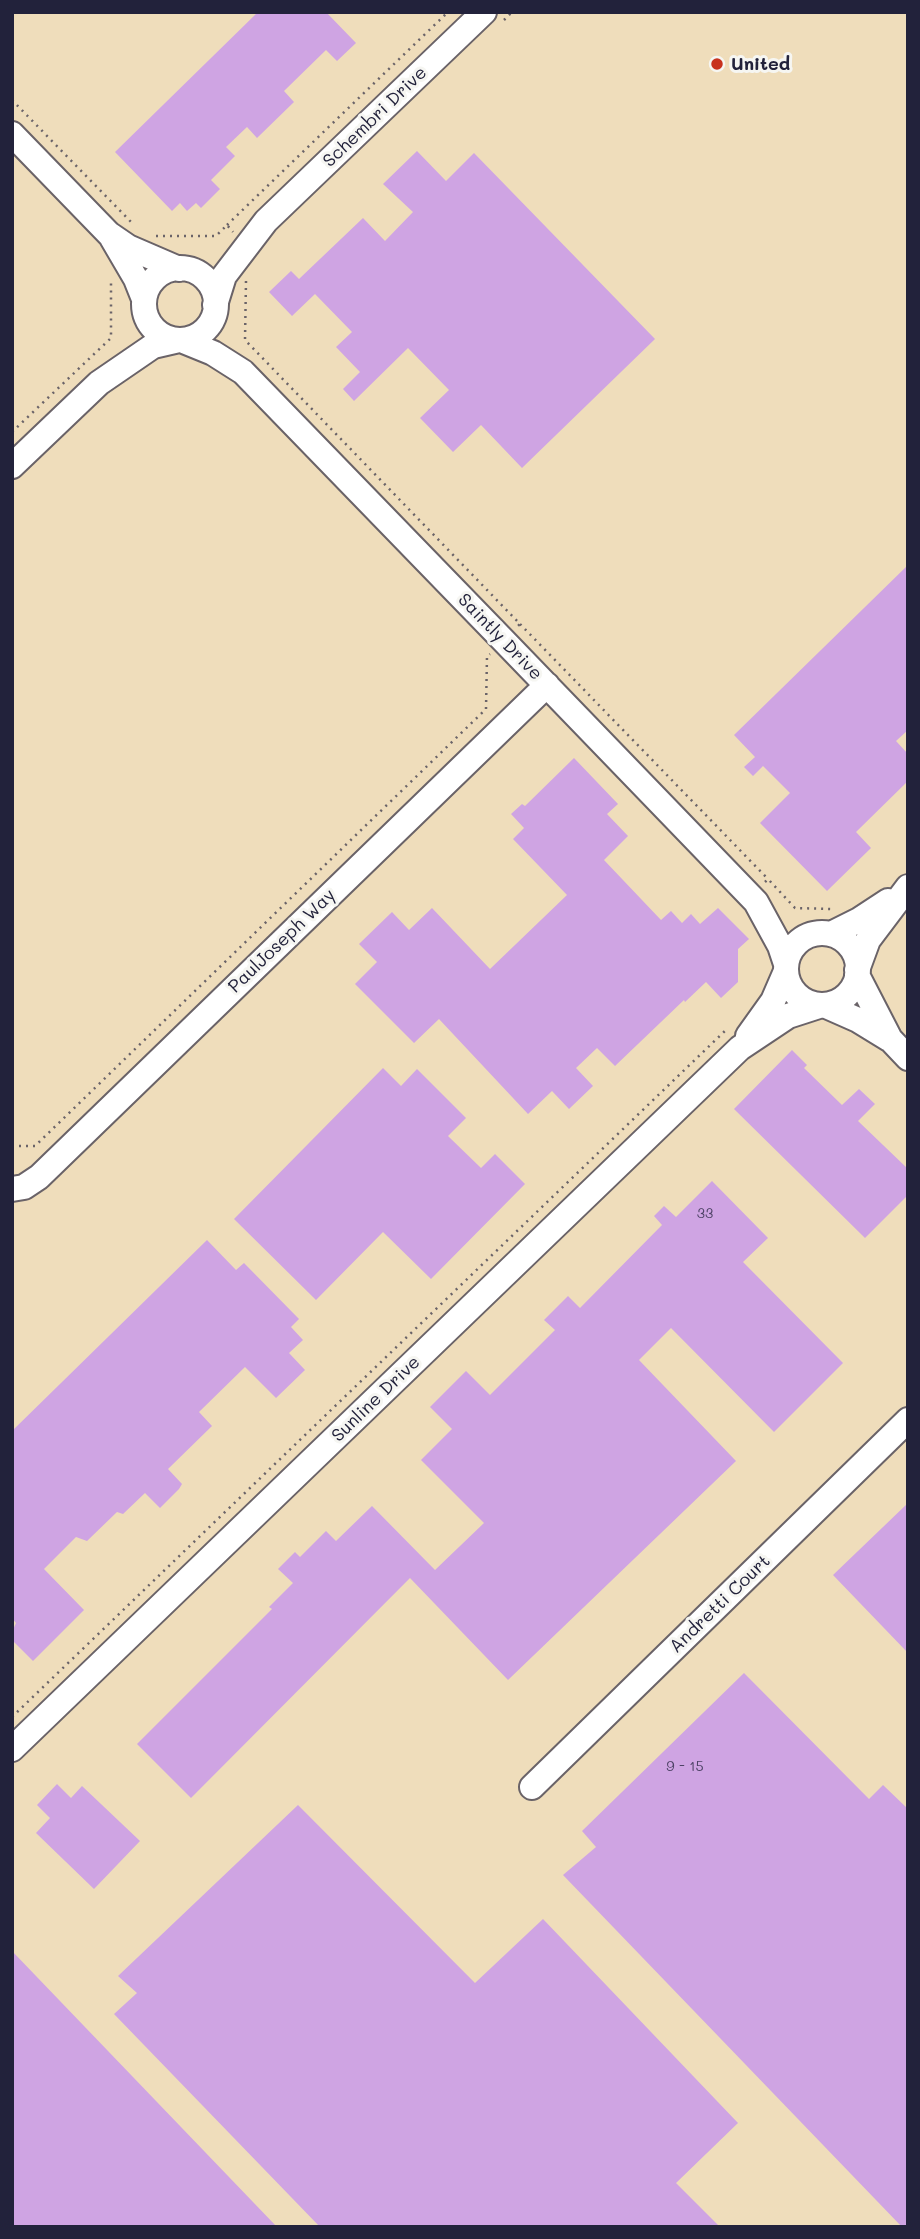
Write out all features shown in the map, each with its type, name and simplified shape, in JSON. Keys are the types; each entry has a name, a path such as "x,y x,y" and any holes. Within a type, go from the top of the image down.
{"street":[{"name":"Schembri Drive","path":"215,308 224,276 266,221 484,12"},
{"path":"12,134 109,234 128,247 198,274 214,293 215,308 204,331 193,337 153,346 99,383 12,466"},
{"name":"Schembri Drive","path":"183,269 215,256 234,232 266,221"},
{"path":"109,234 136,279 148,322 158,333 181,340"},
{"path":"99,383 130,340 153,280 165,272 183,269"},
{"name":"Saintly Drive","path":"215,308 220,327 243,372"},
{"name":"Saintly Drive","path":"181,340 225,359 243,372 512,632 547,685 758,892 792,924 826,934"},
{"name":"PaulJoseph Way","path":"12,1189 24,1187 39,1177 547,685"},
{"path":"908,887 859,920 826,934 801,940 791,950 786,968 795,992 807,1002 823,1005 858,1020 890,1039 908,1058"},
{"path":"823,1005 835,1002 853,986 868,940 908,887"},
{"name":"Saintly Drive","path":"758,892 786,968"},
{"path":"826,934 842,939 850,948 856,958 857,972 890,1039"},
{"name":"Sunline Drive","path":"740,1048 773,1001 786,968"},
{"name":"Sunline Drive","path":"12,1749 740,1048 788,1016 823,1005"},
{"name":"Andretti Court","path":"532,1787 908,1420"}],"path":[{"path":"156,236 216,236 234,232 448,12"},
{"path":"12,100 138,230"},
{"path":"12,432 111,338 111,279"},
{"path":"246,281 245,340 512,632 758,892 795,908 841,909"},
{"path":"12,1146 36,1146 486,709 487,656 512,632"},
{"path":"12,1717 733,1023"}],"building":[{"path":"258,12 326,12 356,43 337,61 326,50 284,91 294,102 257,138 247,127 226,147 235,156 211,180 220,189 201,208 196,203 187,211 180,203 172,211 115,152"},
{"path":"417,151 446,181 474,153 655,339 522,468 481,425 453,452 420,418 449,390 408,348 354,401 343,389 360,372 336,347 352,332 315,294 292,316 269,292 291,271 299,279 363,218 385,241 413,212 383,184"},
{"path":"908,565 908,730 896,741 908,754 908,781 856,832 871,848 827,891 760,823 790,793 763,766 753,776 744,767 755,757 734,735"},
{"path":"574,758 618,804 607,814 628,836 604,860 661,920 671,911 682,923 691,914 700,924 718,908 749,939 738,949 738,982 721,998 706,982 615,1066 597,1048 576,1068 593,1086 569,1109 552,1091 528,1114 439,1019 414,1043 355,984 377,962 359,944 392,912 409,930 432,908 490,969 567,895 513,839 524,828 511,814 522,804 525,806"},
{"path":"792,1050 807,1065 804,1068 842,1105 859,1089 875,1104 858,1121 908,1169 908,1195 865,1238 734,1109"},
{"path":"383,1068 401,1086 417,1069 466,1118 448,1136 481,1168 495,1154 525,1184 431,1279 383,1232 316,1300 234,1219"},
{"path":"712,1181 768,1238 743,1262 843,1363 774,1432 671,1328 639,1360 736,1461 508,1680 410,1578 191,1798 137,1744 272,1609 269,1607 293,1583 278,1569 295,1552 300,1557 326,1531 336,1541 372,1506 435,1570 484,1523 421,1460 452,1429 430,1407 466,1371 490,1395 555,1330 544,1320 568,1296 580,1308 662,1225 654,1216 664,1206 676,1217"},
{"path":"207,1240 236,1270 244,1263 299,1319 291,1327 303,1340 289,1353 305,1370 276,1398 245,1367 199,1412 212,1426 168,1469 182,1484 179,1489 160,1508 145,1493 123,1514 117,1512 87,1541 76,1537 44,1569 84,1610 33,1661 12,1640 16,1623 12,1618 12,1431"},
{"path":"908,1503 908,1653 833,1575"},
{"path":"744,1673 869,1799 883,1785 908,1809 908,2227 902,2227 563,1875 596,1847 582,1831"},
{"path":"57,1784 71,1798 82,1786 140,1841 94,1889 36,1833 50,1818 37,1805"},
{"path":"298,1805 475,1983 543,1919 738,2123 676,2183 720,2227 320,2227 114,2014 137,1993 118,1976"},
{"path":"12,1951 277,2227 12,2227"}],"place":[{"name":"United","path":"717,64"}]}
